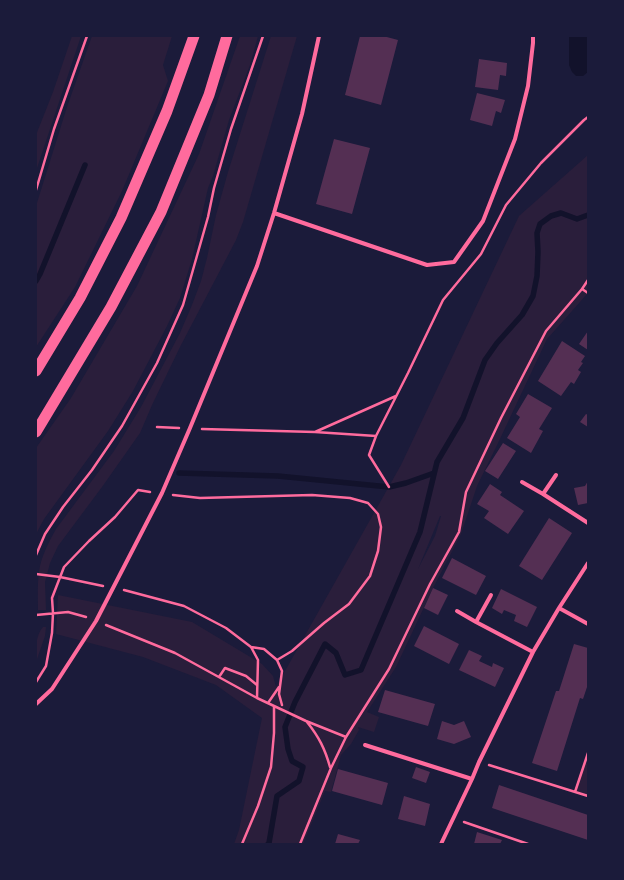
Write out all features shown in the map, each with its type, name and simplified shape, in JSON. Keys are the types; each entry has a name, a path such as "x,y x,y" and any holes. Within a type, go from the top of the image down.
{"highway":[{"path":"36,371 80,298 121,218 167,111 194,36"},
{"path":"36,432 111,307 161,212 209,95 227,36"}],"street":[{"path":"36,704 52,689 96,621 162,493 190,428 257,266 274,213 302,114 319,36"},
{"path":"274,213 427,265 454,262 483,221 515,138 528,86 533,36"},
{"path":"542,494 556,475"},
{"path":"522,482 588,523"},
{"path":"441,844 533,652 588,563"},
{"path":"476,622 491,595"},
{"path":"559,608 588,624"},
{"path":"457,611 533,652"},
{"path":"365,745 472,779"}],"path":[{"path":"36,190 54,129 87,36"},
{"path":"36,555 45,534 63,507 92,470 122,426 157,363 183,305 229,136 263,36"},
{"path":"389,487 369,454 376,436 443,300 481,254 506,205 541,163 588,117"},
{"path":"300,844 331,768 346,737 389,669 430,584 460,532 466,492 504,411 546,331 588,280"},
{"path":"582,289 588,293"},
{"path":"315,432 396,396"},
{"path":"157,427 315,432 376,436"},
{"path":"36,682 46,666 52,633 52,598 64,567 88,541 115,517 138,490 200,498 312,495 350,498 368,503 378,514 381,527 378,551 370,576 349,604 324,623 292,651 277,660"},
{"path":"36,574 60,577 113,588 184,606 226,628 251,647 258,660 256,698"},
{"path":"36,615 68,612 96,621 175,652 256,698 307,722 346,737"},
{"path":"251,647 264,649 277,660 282,671 279,694 282,706"},
{"path":"219,677 225,668 246,676 257,685"},
{"path":"268,703 280,685"},
{"path":"242,844 258,806 271,767 274,733 274,706"},
{"path":"307,722 318,736 331,768"},
{"path":"575,792 586,763 588,753"},
{"path":"479,762 588,796"},
{"path":"454,818 528,844"}],"shaded area":[{"path":"72,36 81,36 36,171 36,135 53,92"},
{"path":"92,36 172,36 163,65 168,81 122,191 75,287 36,347 36,206 67,107"},
{"path":"240,36 258,36 250,65 229,120 213,176 208,188 192,259 180,298 133,391 108,431 44,519 36,534 36,448 71,398 137,286 199,154"},
{"path":"271,36 297,36 243,222 236,240 181,345 140,433 58,546 50,563 45,582 46,610 38,610 39,571 49,542 56,529 114,451 141,407 180,333 192,305 201,281 216,215 228,172"},
{"path":"569,36 588,36 588,72 583,76 576,76 572,72 569,65"},
{"path":"588,155 588,293 547,339 477,486 461,534 433,588 396,667 367,712 379,717 374,732 358,727 359,730 351,744 341,755 331,792 325,791 303,844 234,844 239,830 262,718 216,685 143,657 56,634 58,595 192,622 262,664 273,676 276,687 401,465 519,216","holes":["441,516 435,536 418,569"]},
{"path":"43,627 46,627 45,636 36,662 37,639"},
{"path":"585,763 588,764 588,796 575,792"}],"building":[{"path":"360,36 383,36 398,40 381,105 345,95"},
{"path":"479,59 507,63 506,76 500,75 498,90 475,87"},
{"path":"477,93 505,100 501,113 496,111 492,126 470,120"},
{"path":"334,139 370,148 352,214 316,204"},
{"path":"588,331 588,350 579,344"},
{"path":"562,341 585,356 581,362 583,363 578,370 581,372 574,384 571,382 561,396 538,381"},
{"path":"528,394 552,408 539,429 543,431 531,453 507,438 520,417 516,414"},
{"path":"586,414 588,415 588,427 580,422"},
{"path":"503,443 516,451 498,479 485,471"},
{"path":"588,481 588,503 578,505 574,488 585,486"},
{"path":"490,484 502,492 500,495 524,511 508,534 484,518 489,511 477,504"},
{"path":"549,518 572,533 542,580 519,566"},
{"path":"452,558 486,576 476,595 442,578"},
{"path":"433,588 448,595 438,615 424,608"},
{"path":"501,589 537,607 527,627 514,621 516,615 504,610 502,614 492,608"},
{"path":"424,626 459,644 449,664 414,646"},
{"path":"574,644 588,648 588,684 583,699 580,698 557,771 532,763 556,691 559,691"},
{"path":"469,650 482,656 479,661 492,667 493,663 504,668 495,687 459,670"},
{"path":"385,690 435,704 428,726 378,712"},
{"path":"442,721 454,725 464,721 471,737 454,744 437,739"},
{"path":"416,767 430,772 426,783 412,778"},
{"path":"338,769 388,783 382,805 332,791"},
{"path":"499,785 588,815 588,840 492,808"},
{"path":"404,796 430,804 425,826 398,819"},
{"path":"477,832 502,840 500,844 474,844"},
{"path":"338,834 360,840 358,844 335,844"}],"waterway":[{"path":"36,281 85,165"},
{"path":"268,844 277,796 299,781 303,767 292,761 288,749 285,727 295,702 325,644 336,653 345,675 361,670 420,532 437,462 463,418 485,360 497,343 522,315 533,296 537,276 537,233 540,224 551,216 561,213 577,219 588,215"},
{"path":"179,473 278,476 389,487 406,483 434,473"}]}
